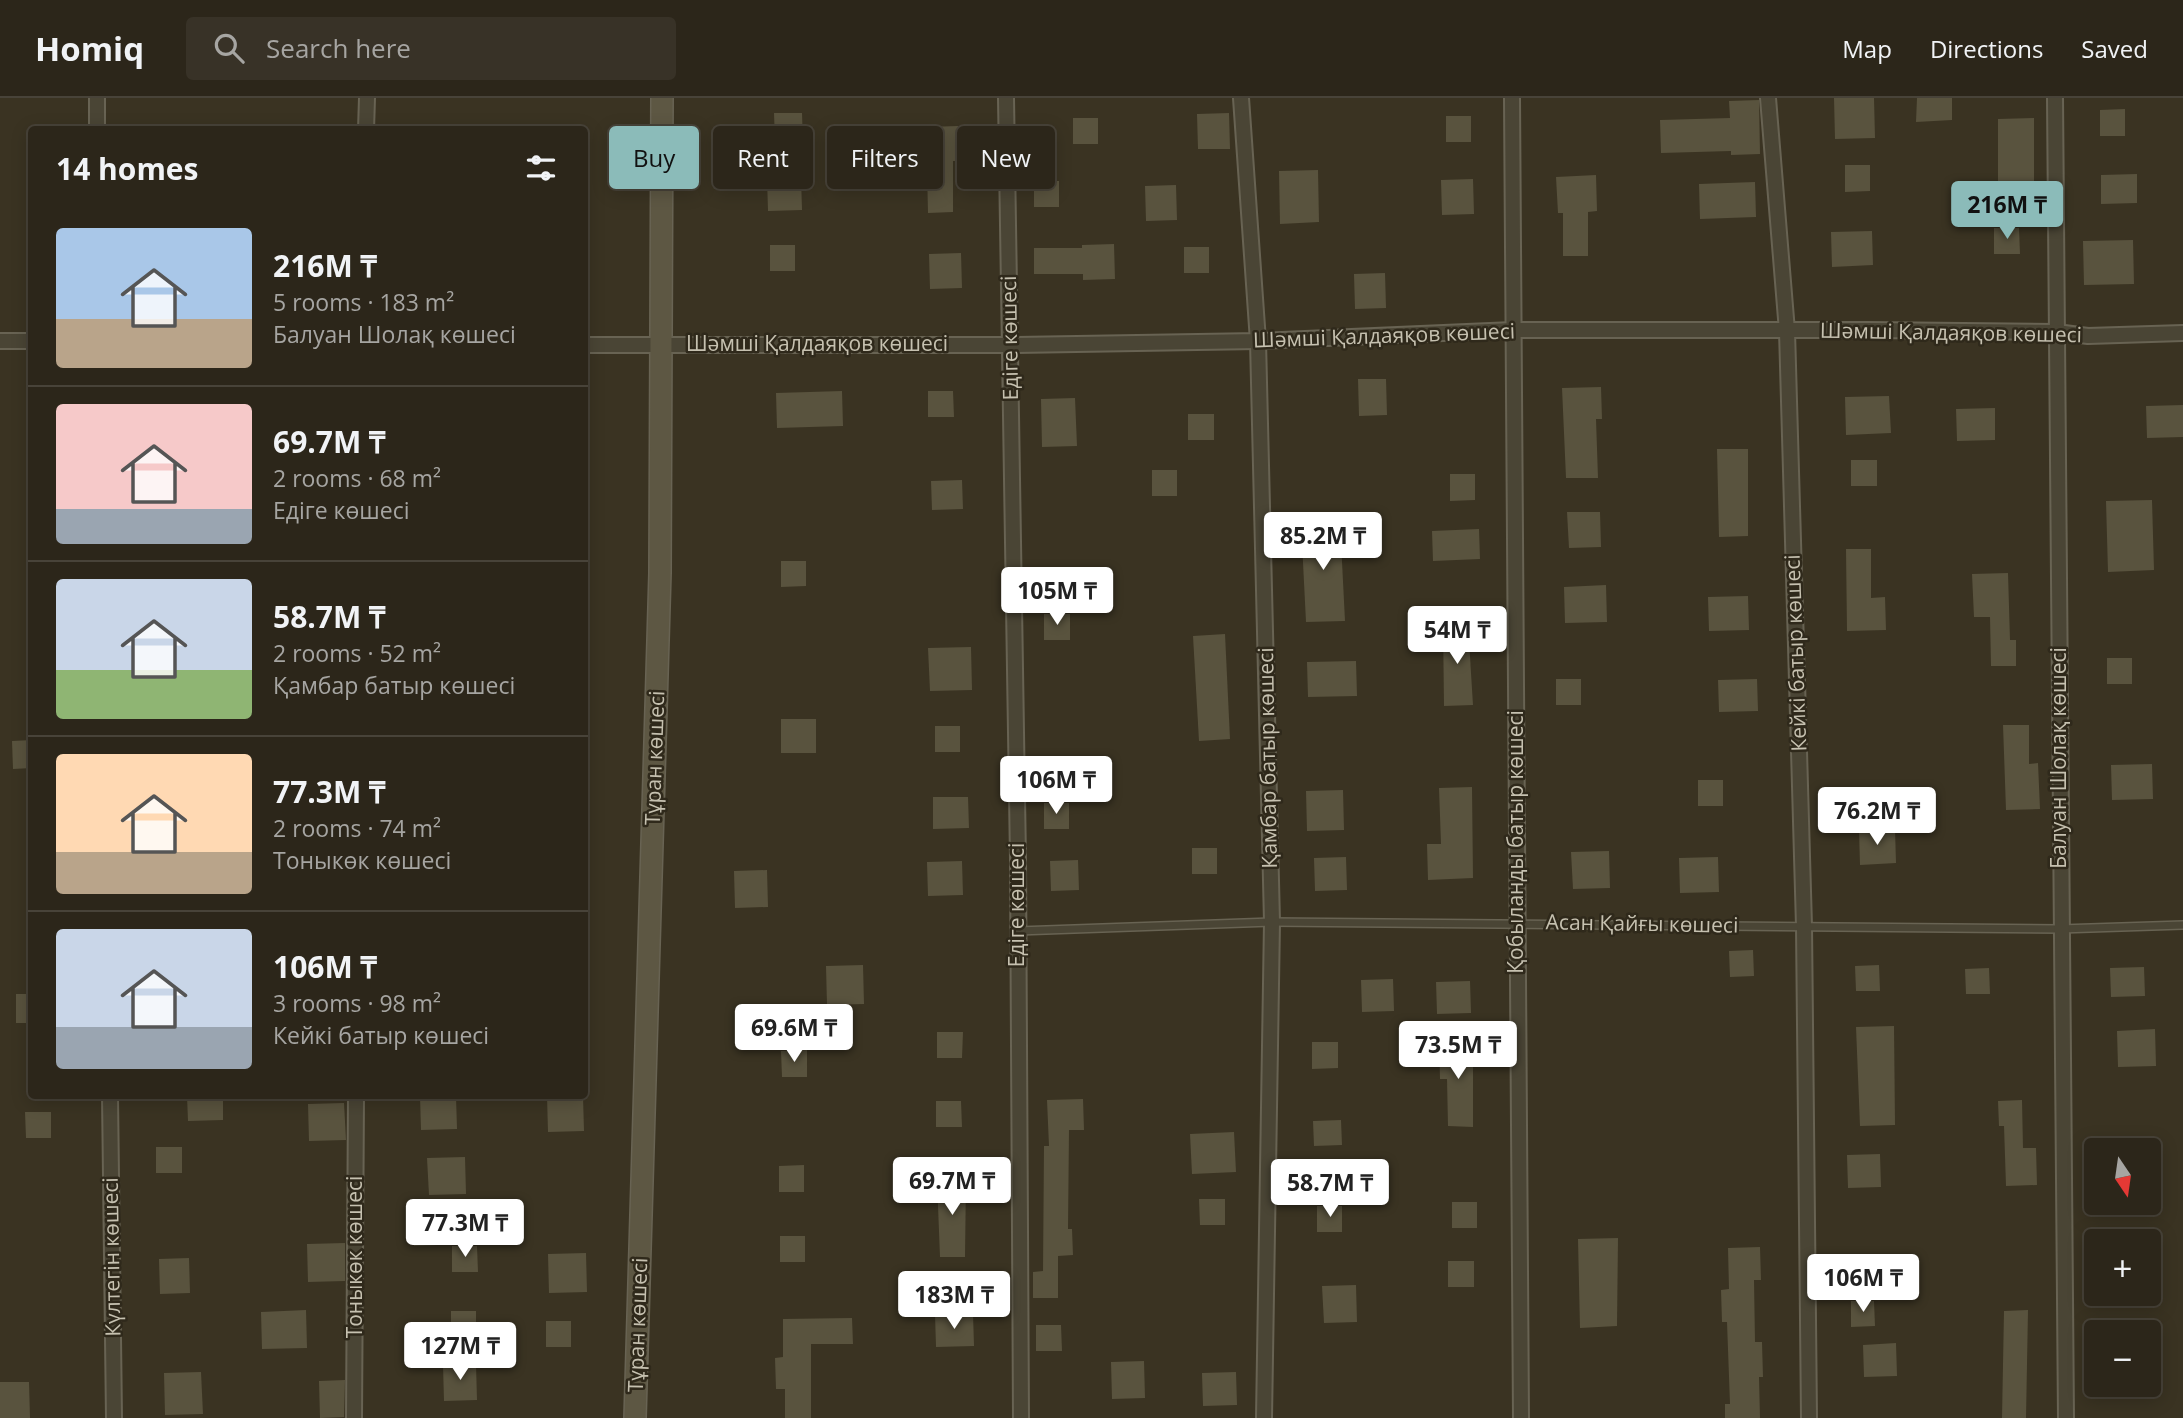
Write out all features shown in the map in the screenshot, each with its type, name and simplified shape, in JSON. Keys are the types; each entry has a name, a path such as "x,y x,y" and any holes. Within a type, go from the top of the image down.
{"street":[{"path":"97,98 97,126"},
{"path":"366,126 367,98"},
{"name":"Тұран көшесі","path":"635,1418 660,573 662,98"},
{"name":"Едіге көшесі","path":"1006,98 1021,1418"},
{"name":"Қамбар батыр көшесі","path":"1241,98 1258,341 1272,922 1264,1418"},
{"name":"Қобыланды батыр көшесі","path":"1512,98 1521,1418"},
{"name":"Кейкі батыр көшесі","path":"1768,98 1787,331 1804,926 1809,1418"},
{"name":"Балуан Шолақ көшесі","path":"2055,98 2066,1418"},
{"name":"Шәмші Қалдаяқов көшесі","path":"588,345 1010,345 1258,341 1513,330 2056,332 2088,336 2183,333"},
{"path":"0,341 28,341"},
{"name":"Күлтегін көшесі","path":"110,1099 114,1418"},
{"name":"Тоныкөк көшесі","path":"354,1418 356,1099"}],"lane":[{"name":"Асан Қайғы көшесі","path":"1017,930 1272,922 2060,929 2183,925"}],"building":[{"path":"1834,98 1874,98 1875,138 1835,139"},
{"path":"1917,98 1952,98 1952,120 1916,122"},
{"path":"1759,100 1760,154 1731,155 1731,151 1661,153 1660,120 1730,118 1729,101"},
{"path":"2125,109 2125,136 2100,136 2100,110"},
{"path":"774,113 802,113 802,126 774,126"},
{"path":"1229,113 1230,149 1198,149 1197,114"},
{"path":"1446,116 1471,116 1471,142 1446,142"},
{"path":"1073,118 1098,118 1098,144 1073,144"},
{"path":"2034,118 2034,198 1998,200 1998,119"},
{"path":"943,126 957,126 957,161 953,161 953,212 928,213 927,189 943,189"},
{"path":"1845,165 1870,165 1870,191 1845,192"},
{"path":"1318,170 1319,222 1280,224 1279,171"},
{"path":"2137,174 2137,203 2101,204 2101,175"},
{"path":"1596,175 1597,211 1588,212 1588,256 1563,256 1563,213 1558,213 1556,177"},
{"path":"1473,179 1474,214 1442,215 1441,180"},
{"path":"1055,181 1059,181 1059,207 1034,207 1034,189 1055,189"},
{"path":"1755,182 1756,217 1700,219 1699,184"},
{"path":"1176,185 1177,220 1146,221 1145,186"},
{"path":"767,189 801,189 802,210 768,211"},
{"path":"1994,228 2019,228 2020,254 1994,254"},
{"path":"1872,231 1873,265 1832,267 1831,232"},
{"path":"2133,240 2134,284 2084,285 2083,241"},
{"path":"1114,244 1115,279 1083,280 1083,274 1034,274 1034,248 1082,248 1082,245"},
{"path":"770,245 795,245 795,271 770,271"},
{"path":"1184,247 1209,247 1209,273 1184,273"},
{"path":"961,253 962,288 930,289 929,254"},
{"path":"1385,273 1386,308 1355,309 1354,274"},
{"path":"1358,379 1386,379 1387,415 1359,416"},
{"path":"1601,387 1602,419 1596,419 1598,478 1566,478 1562,388"},
{"path":"842,391 843,426 777,428 776,393"},
{"path":"928,391 953,391 954,417 928,417"},
{"path":"1889,396 1891,433 1846,435 1845,397"},
{"path":"1075,398 1077,446 1042,447 1041,399"},
{"path":"2183,405 2183,437 2147,438 2146,406"},
{"path":"1995,408 1995,440 1957,441 1956,409"},
{"path":"1188,414 1214,414 1214,440 1188,440"},
{"path":"1717,449 1748,449 1748,536 1719,537"},
{"path":"1851,460 1877,460 1877,486 1851,486"},
{"path":"1152,470 1177,470 1177,496 1152,496"},
{"path":"1450,474 1475,474 1475,500 1450,501"},
{"path":"962,480 963,509 932,510 931,481"},
{"path":"2152,500 2154,570 2108,572 2106,501"},
{"path":"1567,512 1600,512 1601,547 1569,548"},
{"path":"1340,522 1345,621 1306,622 1301,523"},
{"path":"1479,529 1480,559 1433,561 1432,531"},
{"path":"1846,549 1871,549 1871,598 1885,597 1886,630 1847,631"},
{"path":"781,561 806,561 806,586 781,587"},
{"path":"2008,573 2010,640 2016,640 2016,666 1991,666 1990,617 1974,617 1972,574"},
{"path":"1606,585 1607,622 1565,623 1564,587"},
{"path":"1748,596 1749,630 1709,631 1708,597"},
{"path":"1044,614 1070,614 1070,640 1044,640"},
{"path":"1443,624 1468,624 1473,705 1444,706"},
{"path":"1225,634 1230,739 1199,741 1193,636"},
{"path":"971,647 972,690 930,691 928,648"},
{"path":"2107,658 2132,658 2132,684 2107,684"},
{"path":"1356,661 1357,696 1308,697 1307,662"},
{"path":"1556,679 1581,679 1581,705 1556,705"},
{"path":"1757,679 1758,711 1719,712 1718,680"},
{"path":"781,719 816,719 816,753 781,753"},
{"path":"2003,725 2029,725 2029,764 2038,763 2040,809 2006,810"},
{"path":"935,726 960,726 960,752 935,752"},
{"path":"28,740 28,768 13,769 12,741"},
{"path":"2152,764 2153,799 2112,800 2111,765"},
{"path":"1698,780 1723,780 1723,806 1698,806"},
{"path":"1472,787 1473,878 1428,880 1427,844 1441,844 1439,788"},
{"path":"1343,790 1344,830 1307,831 1306,791"},
{"path":"933,797 968,797 969,828 933,829"},
{"path":"1044,803 1069,803 1069,829 1044,829"},
{"path":"1895,829 1896,863 1860,865 1859,830"},
{"path":"1192,848 1217,848 1217,874 1192,874"},
{"path":"1609,851 1610,888 1573,889 1571,852"},
{"path":"1346,857 1347,890 1315,891 1314,858"},
{"path":"1718,857 1719,892 1680,893 1679,858"},
{"path":"1078,860 1079,890 1051,891 1050,861"},
{"path":"962,861 963,895 928,896 927,862"},
{"path":"767,870 768,907 735,908 734,871"},
{"path":"1753,950 1754,976 1730,977 1729,951"},
{"path":"863,965 864,1004 827,1005 826,966"},
{"path":"1879,965 1880,991 1856,991 1855,966"},
{"path":"2144,967 2145,996 2111,997 2110,968"},
{"path":"1989,968 1990,994 1966,994 1965,969"},
{"path":"1393,979 1394,1011 1362,1012 1361,980"},
{"path":"1470,981 1471,1013 1437,1014 1436,982"},
{"path":"16,994 28,994 28,1023 16,1023"},
{"path":"1894,1026 1895,1125 1860,1126 1856,1027"},
{"path":"2155,1029 2156,1066 2118,1067 2117,1031"},
{"path":"937,1032 963,1032 962,1058 937,1058"},
{"path":"1473,1041 1473,1127 1448,1126 1447,1079 1440,1079 1439,1042"},
{"path":"1312,1042 1338,1042 1338,1068 1312,1069"},
{"path":"807,1050 807,1077 782,1077 781,1051"},
{"path":"187,1099 223,1099 223,1120 188,1121"},
{"path":"420,1099 456,1099 457,1129 421,1130"},
{"path":"547,1099 583,1099 584,1131 548,1132"},
{"path":"1083,1099 1084,1130 1069,1130 1068,1229 1072,1229 1073,1255 1058,1256 1058,1298 1033,1298 1033,1272 1043,1271 1044,1146 1049,1146 1047,1100"},
{"path":"2022,1100 2023,1148 2036,1148 2037,1185 2006,1186 2004,1126 1999,1126 1998,1101"},
{"path":"936,1101 961,1101 962,1127 936,1127"},
{"path":"344,1103 346,1140 309,1141 308,1104"},
{"path":"25,1112 51,1112 51,1138 26,1138"},
{"path":"1341,1120 1342,1145 1314,1146 1313,1121"},
{"path":"1234,1132 1236,1172 1192,1174 1190,1134"},
{"path":"156,1147 182,1147 182,1173 156,1173"},
{"path":"1880,1154 1881,1187 1848,1188 1847,1155"},
{"path":"465,1157 466,1194 429,1195 427,1158"},
{"path":"804,1165 804,1192 779,1192 779,1166"},
{"path":"966,1179 965,1257 940,1257 937,1180"},
{"path":"1199,1199 1225,1199 1225,1225 1200,1225"},
{"path":"1452,1202 1477,1202 1477,1228 1452,1228"},
{"path":"1317,1206 1342,1206 1342,1232 1317,1232"},
{"path":"438,1222 438,1245 414,1246 413,1223"},
{"path":"780,1236 805,1236 805,1262 780,1262"},
{"path":"1618,1238 1617,1326 1580,1328 1578,1239"},
{"path":"345,1243 345,1281 308,1282 307,1244"},
{"path":"452,1246 477,1246 478,1272 452,1272"},
{"path":"1760,1247 1761,1280 1754,1280 1755,1342 1762,1342 1760,1418 1725,1418 1725,1404 1730,1404 1727,1322 1722,1322 1721,1290 1729,1289 1728,1248"},
{"path":"586,1253 587,1292 549,1293 548,1254"},
{"path":"189,1258 190,1293 160,1294 159,1259"},
{"path":"1448,1261 1474,1261 1474,1287 1448,1287"},
{"path":"1356,1285 1357,1322 1324,1323 1322,1286"},
{"path":"1851,1301 1874,1301 1875,1326 1851,1327"},
{"path":"306,1310 307,1348 262,1349 261,1312"},
{"path":"2028,1310 2026,1418 2002,1418 2004,1311"},
{"path":"451,1311 476,1311 476,1336 451,1337"},
{"path":"973,1314 974,1346 936,1347 935,1315"},
{"path":"852,1318 853,1344 811,1344 811,1418 785,1418 785,1389 776,1389 775,1358 783,1357 783,1319"},
{"path":"546,1321 571,1321 571,1347 546,1347"},
{"path":"1036,1325 1061,1325 1062,1351 1036,1351"},
{"path":"1896,1343 1897,1376 1864,1377 1863,1345"},
{"path":"1144,1361 1145,1398 1112,1399 1111,1362"},
{"path":"476,1364 477,1400 444,1401 443,1365"},
{"path":"201,1372 203,1414 165,1415 164,1373"},
{"path":"1236,1372 1237,1405 1203,1406 1202,1373"},
{"path":"345,1380 344,1417 320,1418 319,1381"},
{"path":"0,1382 29,1382 30,1418 0,1418"}]}
